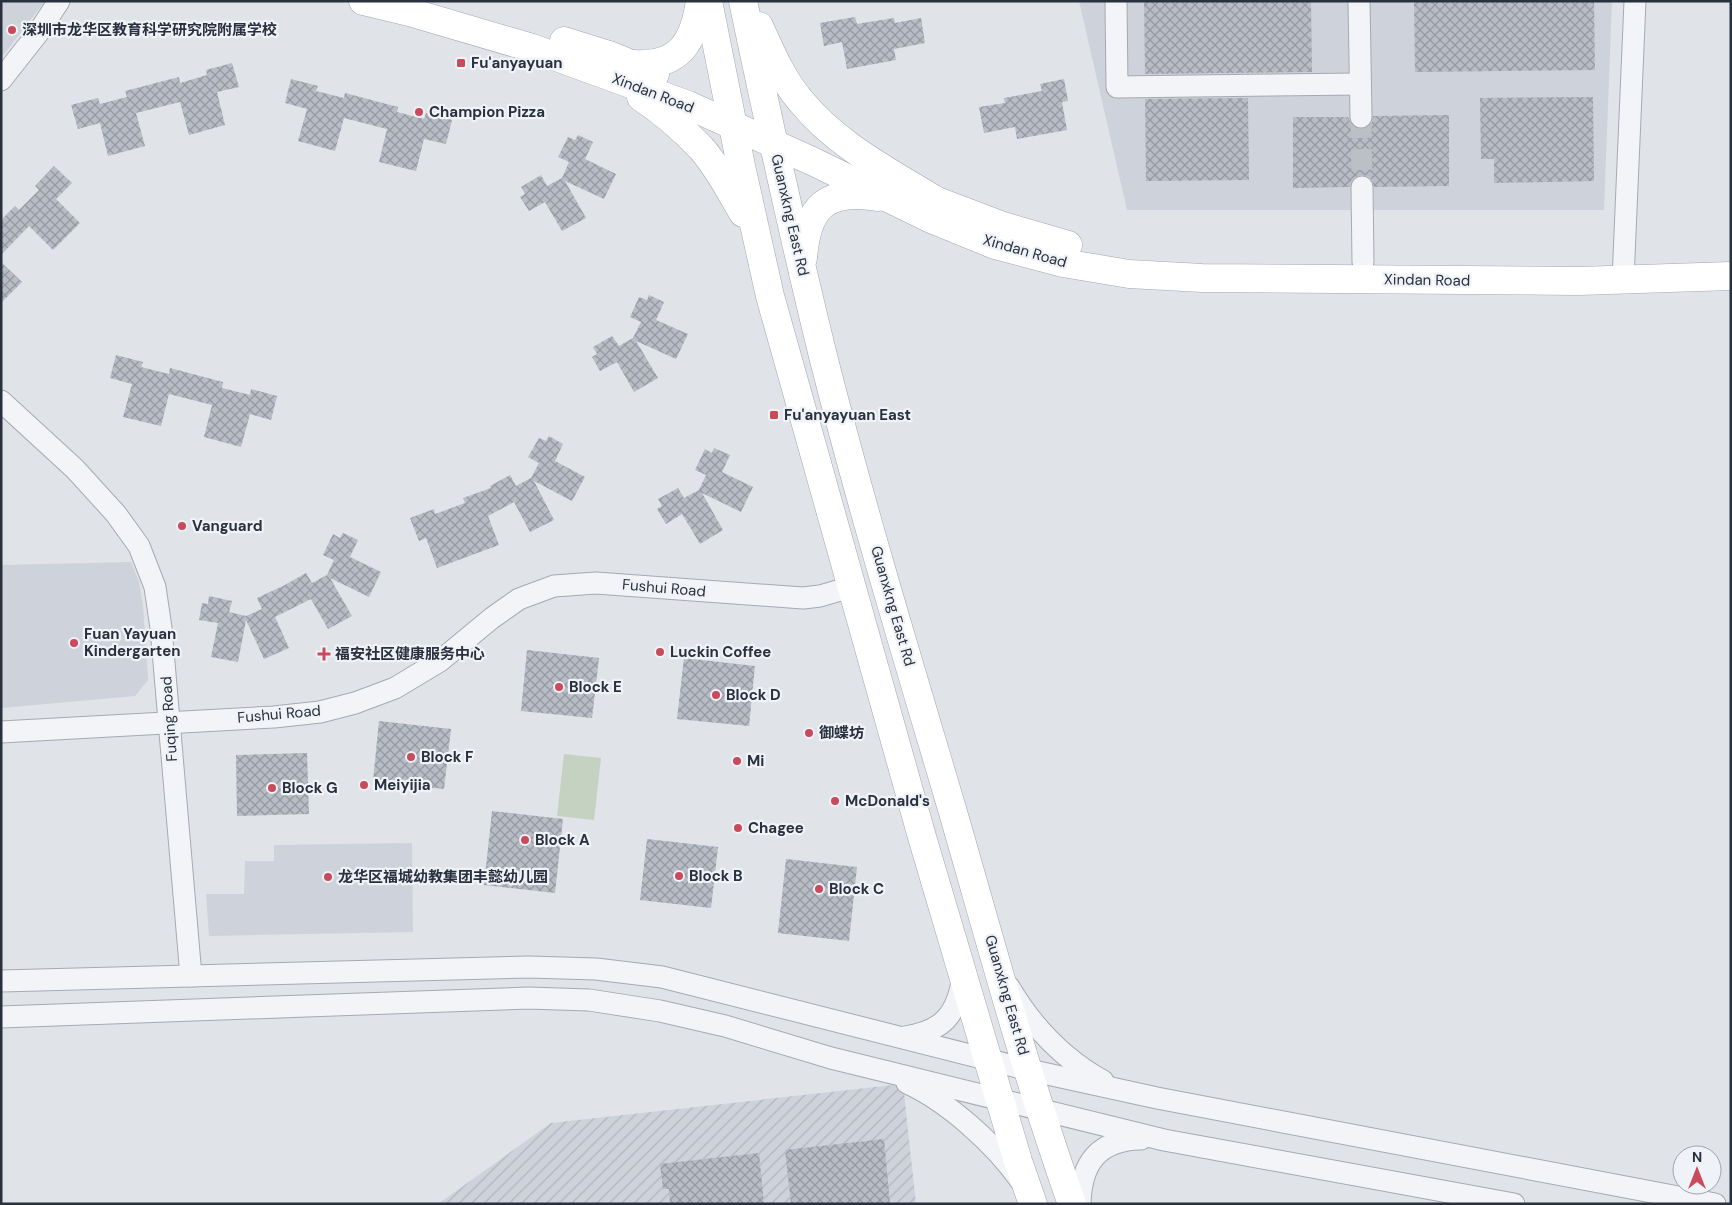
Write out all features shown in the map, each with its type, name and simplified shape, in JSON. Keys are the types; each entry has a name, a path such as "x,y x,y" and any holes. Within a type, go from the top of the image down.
{"main road":[{"name":"Xindan Road","path":"363,1 532,48 688,105 730,115"},
{"name":"Xindan Road","path":"435,1 609,55 730,115 771,133 1002,226 1062,244 1125,256 1188,260 1580,264 1624,271 1731,276"},
{"path":"629,64 656,64 676,55 685,47 696,27 700,1"},
{"path":"708,1 730,115 772,305 922,837 1018,1161 1032,1201"},
{"name":"Guanxkng East Rd","path":"743,1 771,133 824,357 912,676 1029,1070 1072,1204"},
{"path":"748,1 786,81 813,115 825,127 861,153 935,200"},
{"path":"601,73 648,102 680,127 701,149 729,188 757,241"},
{"name":"Xindan Road","path":"771,133 889,198 929,218 995,245 1063,263 1129,274 1202,278 1579,281 1624,271 1731,257"},
{"path":"802,267 808,228 823,203 832,198 847,196 863,195 889,198"}],"street":[{"path":"1,80 38,33 59,1"},
{"path":"1116,1 1117,87 1360,84"},
{"path":"1359,1 1361,116"},
{"path":"1624,271 1635,1"},
{"path":"1362,187 1363,262"},
{"name":"Fuqing Road","path":"1,401 76,468 116,514 138,546 155,586 161,628 191,976"},
{"name":"Fushui Road","path":"1,732 274,717 320,712 395,688 440,661 492,618 519,600 554,586 596,583 803,598 820,596 850,587"},
{"path":"1,981 529,967 596,969 662,978 1029,1070 1119,1089 1715,1204"},
{"path":"1000,971 1019,1003 1044,1036 1080,1066 1119,1089"},
{"path":"902,1037 925,1033 936,1028 946,1020 953,1011 957,1001 963,977"},
{"path":"1,1017 528,998 589,1000 660,1011 715,1024 831,1058 1000,1098 1042,1111 1164,1140 1514,1204"},
{"path":"875,1068 911,1084 972,1127 1007,1162 1032,1201"},
{"path":"1080,1204 1082,1181 1086,1168 1093,1156 1108,1146 1123,1140 1164,1140"}],"shaded area":[{"name":"深圳市龙华区教育科学研究院附属学校","path":"1,1 45,1 1,58"},
{"path":"1079,1 1612,1 1604,210 1127,210"},
{"name":"Fuan Yayuan Kindergarten","path":"131,562 139,582 143,606 148,680 135,696 1,708 1,565"},
{"name":"龙华区福城幼教集团丰懿幼儿园","path":"412,843 413,932 209,936 206,894 244,894 245,861 274,861 274,845"},
{"path":"903,1084 916,1204 438,1204 551,1123"}],"green space":[{"path":"564,754 601,758 594,820 557,816"}],"building":[{"path":"1144,1 1311,1 1312,72 1145,74"},
{"path":"1414,1 1594,1 1595,70 1415,72"},
{"path":"855,17 857,24 894,18 895,23 921,18 925,43 894,49 896,60 847,69 842,42 824,46 820,23"},
{"path":"232,63 239,87 217,92 225,125 189,135 180,102 136,113 145,146 108,156 100,123 78,129 71,105 98,98 100,104 127,97 125,91 179,77 180,83 207,75 206,70"},
{"path":"291,79 318,86 316,91 344,98 345,93 398,107 397,112 424,119 426,113 452,120 446,144 424,139 416,171 379,162 387,129 344,118 335,151 298,141 307,109 285,103"},
{"path":"1064,79 1068,101 1062,102 1067,130 1017,139 1015,127 984,133 979,107 1005,103 1004,98 1042,91 1040,84"},
{"path":"1593,97 1594,181 1494,183 1494,159 1481,159 1480,98"},
{"path":"1248,98 1249,180 1146,181 1145,99"},
{"path":"1449,115 1449,186 1374,187 1372,180 1368,176 1362,175 1355,177 1351,181 1350,187 1293,188 1293,117 1348,117 1355,128 1361,129 1368,127 1372,123 1373,116"},
{"path":"578,135 593,142 585,159 616,174 604,199 565,181 586,218 562,231 545,202 529,211 520,197 525,194 521,187 541,175 547,186 562,178 569,162 558,157 568,137 575,140"},
{"path":"54,166 72,183 56,199 80,223 53,250 29,226 1,255 1,220 15,206 19,210 39,190 35,186"},
{"path":"1,262 22,282 1,303"},
{"path":"649,295 664,302 656,320 688,334 676,359 636,341 658,378 634,392 617,362 600,371 592,357 597,354 593,347 612,336 619,346 633,338 641,322 630,317 639,297 647,300"},
{"path":"116,355 143,362 141,367 169,374 170,368 223,382 222,388 250,395 251,389 277,396 271,420 250,414 241,447 204,437 212,405 169,394 161,426 123,417 132,384 110,378"},
{"path":"549,436 563,444 555,461 585,477 572,501 534,481 554,520 530,532 514,502 488,516 499,545 437,568 426,538 419,541 410,518 434,509 435,514 465,503 463,498 491,488 490,486 510,475 516,486 531,478 539,463 528,457 539,438 546,441"},
{"path":"714,448 730,455 722,472 753,487 741,512 702,493 723,530 700,544 682,514 666,524 657,509 662,506 658,499 678,488 684,498 699,490 706,475 695,470 705,449 712,453"},
{"path":"343,533 358,540 350,557 381,572 369,597 330,578 352,616 328,629 311,599 275,617 289,648 264,659 246,620 238,662 211,657 218,623 199,620 202,603 208,604 209,596 232,601 229,612 246,616 262,609 257,598 306,573 312,583 327,575 334,560 323,555 333,534 340,538"},
{"name":"Block E","path":"527,650 599,658 592,718 521,711"},
{"name":"Block D","path":"684,658 755,666 749,726 677,719"},
{"name":"Block F","path":"379,721 451,729 444,789 373,781"},
{"name":"Block G","path":"307,753 309,814 237,816 236,755"},
{"name":"Block A","path":"492,811 563,819 555,893 484,885"},
{"name":"Block B","path":"647,839 718,847 711,908 640,900"},
{"name":"Block C","path":"786,859 857,867 849,941 778,933"},
{"path":"884,1139 890,1204 791,1204 785,1150"},
{"path":"759,1153 764,1204 670,1204 669,1189 663,1189 660,1164"}],"tunnel":[{"path":"1361,117 1362,187"}],"place":[{"name":"深圳市龙华区教育科学研究院附属学校","path":"12,30"},
{"name":"Fu'anyayuan","path":"461,63"},
{"name":"Champion Pizza","path":"419,112"},
{"name":"Fu'anyayuan East","path":"774,415"},
{"name":"Vanguard","path":"182,526"},
{"name":"Fuan Yayuan Kindergarten","path":"74,643"},
{"name":"Luckin Coffee","path":"660,652"},
{"name":"福安社区健康服务中心","path":"324,654"},
{"name":"Block E","path":"559,687"},
{"name":"Block D","path":"716,695"},
{"name":"御蝶坊","path":"809,733"},
{"name":"Block F","path":"411,757"},
{"name":"Mi","path":"737,761"},
{"name":"Meiyijia","path":"364,785"},
{"name":"Block G","path":"272,788"},
{"name":"McDonald's","path":"835,801"},
{"name":"Chagee","path":"738,828"},
{"name":"Block A","path":"525,840"},
{"name":"Block B","path":"679,876"},
{"name":"龙华区福城幼教集团丰懿幼儿园","path":"328,877"},
{"name":"Block C","path":"819,889"}]}
